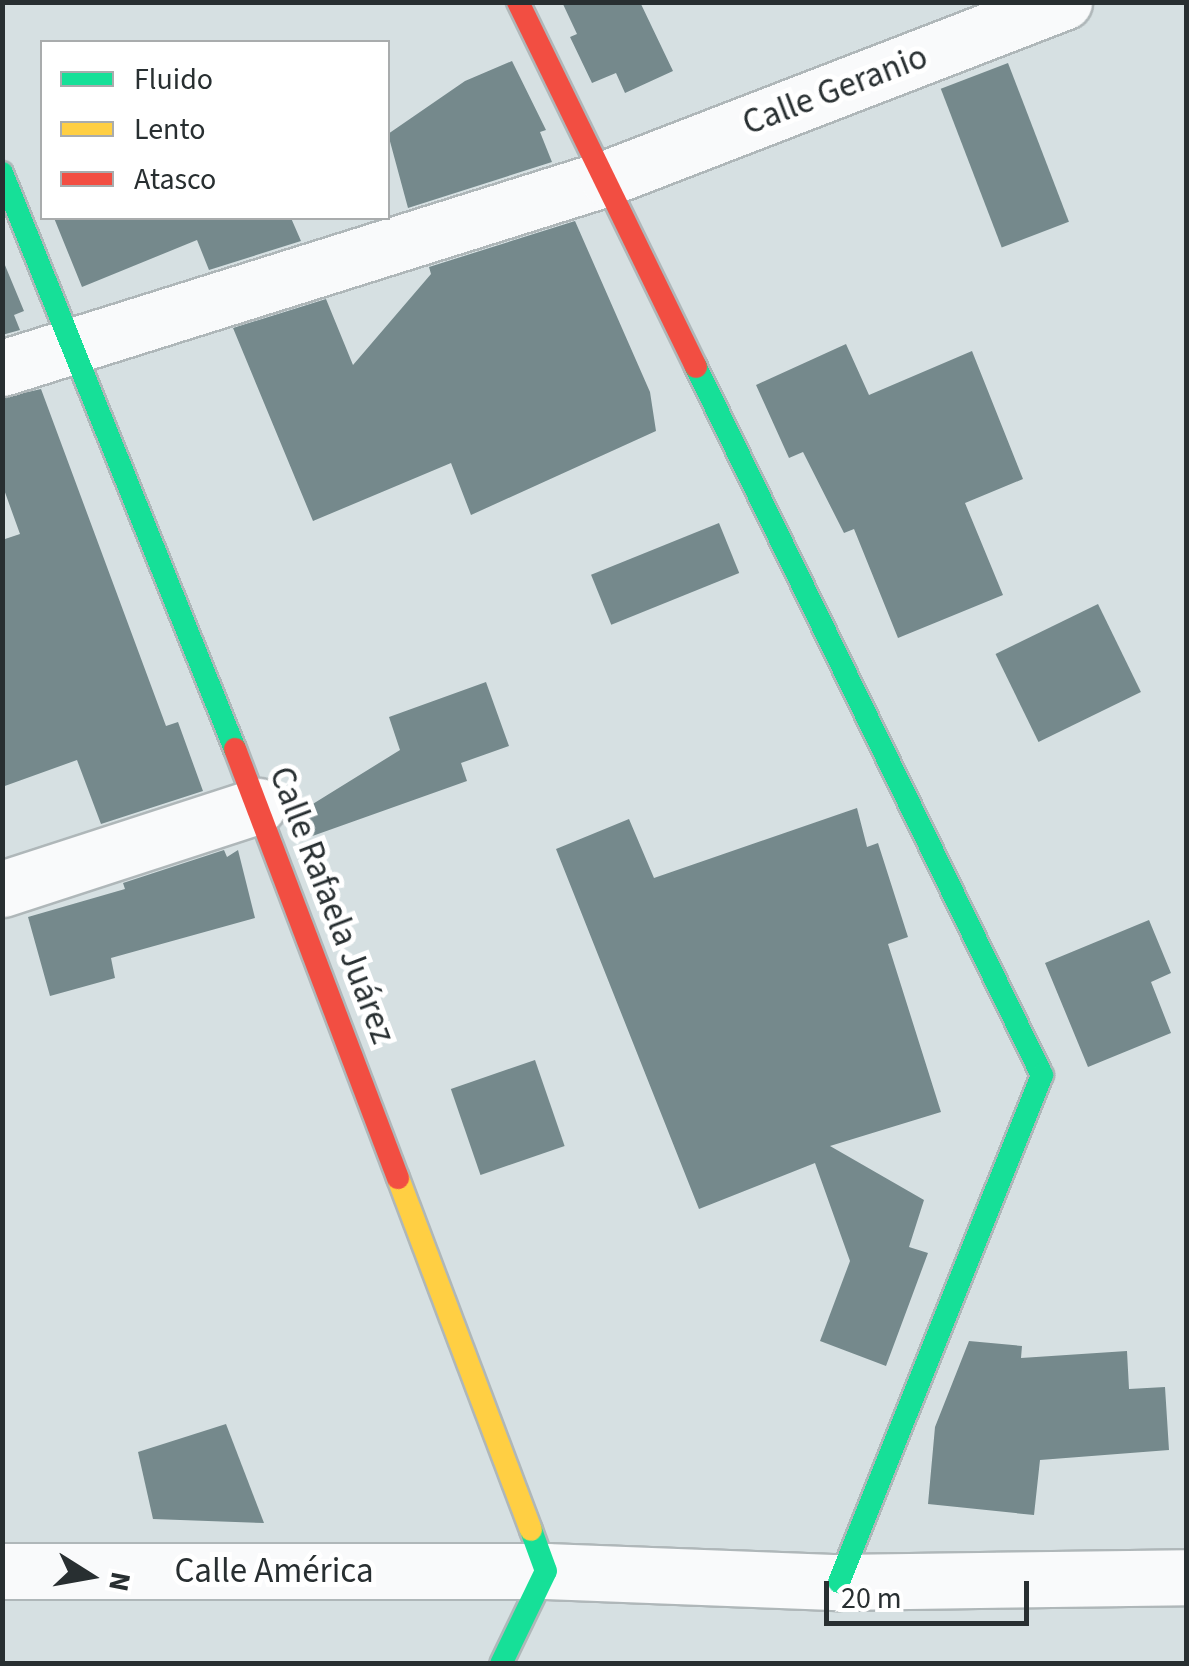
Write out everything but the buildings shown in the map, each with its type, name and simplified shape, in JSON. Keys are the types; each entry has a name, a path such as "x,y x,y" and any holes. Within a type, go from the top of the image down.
{"street":[{"path":"518,2 1042,1075 839,1582"},
{"name":"Calle Geranio","path":"2,368 606,178 1064,2"},
{"name":"Calle Rafaela Juárez","path":"2,173 258,806 546,1571"},
{"path":"2,889 258,806"},
{"path":"501,1664 546,1571"},
{"name":"Calle América","path":"2,1572 546,1571 839,1582 1186,1578"}],"traffic: fast":[{"path":"2,173 235,749"},
{"path":"696,367 1042,1075 839,1582"},
{"path":"501,1664 546,1571 531,1530"}],"traffic: slow":[{"path":"398,1178 531,1530"}],"traffic: jam":[{"path":"518,2 696,367"},
{"path":"235,749 398,1178"}]}
